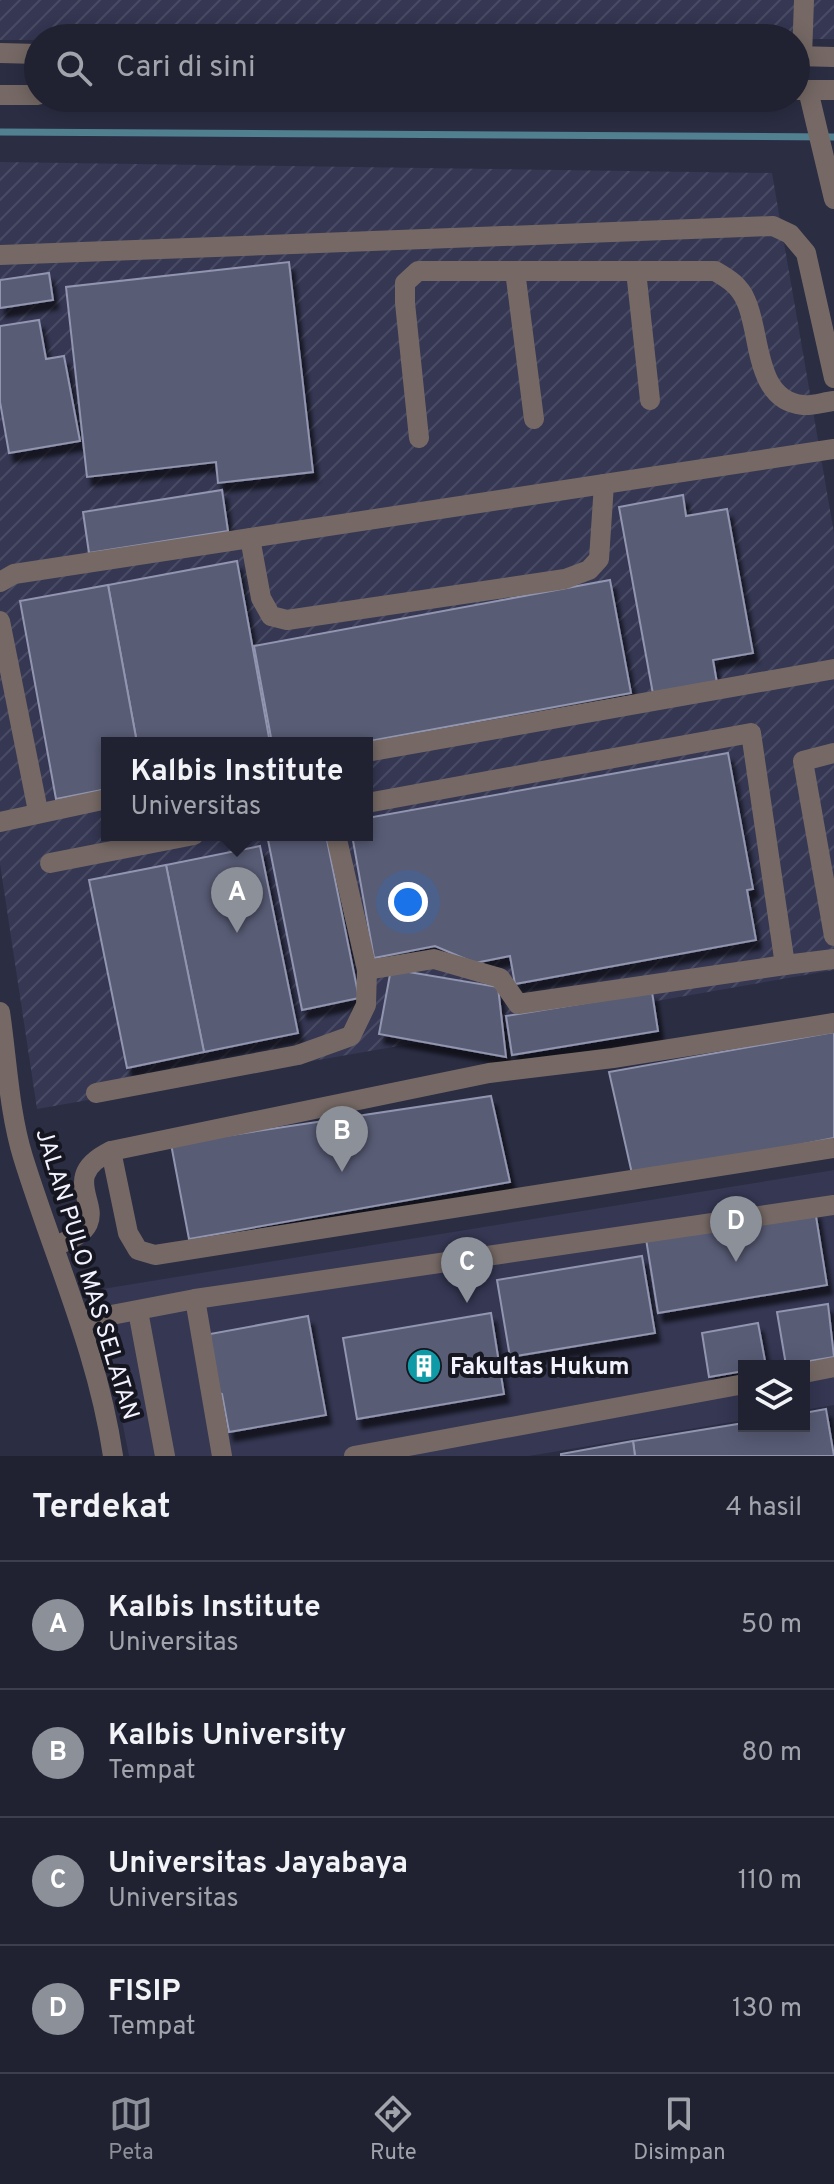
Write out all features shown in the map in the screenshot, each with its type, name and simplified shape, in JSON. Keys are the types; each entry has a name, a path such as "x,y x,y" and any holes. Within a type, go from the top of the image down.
{"street":[{"path":"802,24 804,0"},
{"path":"0,53 24,54"},
{"path":"810,56 834,57"},
{"path":"810,90 834,90"},
{"path":"0,95 24,95"},
{"path":"810,108 816,121 834,199"},
{"path":"0,255 773,226 790,234 806,253 834,378"},
{"path":"419,438 405,283 418,271 715,271 735,283 747,301 767,381 782,397 801,405 834,401"},
{"path":"515,271 534,419"},
{"path":"636,271 650,400"},
{"path":"0,582 14,574 834,449"},
{"path":"250,538 261,598 271,616 287,620 565,579 589,570 599,559 604,484"},
{"path":"0,621 38,811"},
{"path":"373,751 834,669"},
{"path":"373,802 751,733 785,965"},
{"path":"834,753 803,761 834,929"},
{"path":"0,822 38,811 101,800"},
{"path":"50,863 132,841"},
{"path":"96,1093 298,1055 351,1036 366,1005 367,970 337,841"},
{"path":"367,970 434,959 500,978 518,1004 834,959"},
{"name":"JALAN PULO MAS SELATAN","path":"0,1012 21,1153 80,1321 108,1422 113,1456"},
{"path":"54,1246 76,1238 87,1229 90,1218 83,1178 91,1161 111,1151 489,1073 613,1058 834,1023"},
{"path":"111,1151 128,1233 138,1250 155,1255 834,1148"},
{"path":"80,1321 195,1299 834,1205"},
{"path":"195,1299 222,1456"},
{"path":"138,1311 165,1456"},
{"path":"810,1372 834,1367"},
{"path":"354,1456 738,1385"}],"shaded area":[{"path":"0,0 834,0 834,39 810,39 810,24 24,24 24,40 0,40"},
{"path":"0,162 772,173 834,533 834,970 37,1109 0,864"},
{"path":"834,1170 834,1405 810,1409 810,1360 738,1360 738,1421 529,1456 129,1456 96,1290"}],"building":[{"path":"289,262 313,472 218,483 216,462 87,477 66,287"},
{"path":"49,273 53,300 0,308 0,280"},
{"path":"39,320 46,359 64,356 80,441 9,453 0,402 0,326"},
{"path":"222,490 228,531 89,553 83,512"},
{"path":"683,495 686,516 727,509 753,653 713,660 717,683 653,694 619,507"},
{"path":"237,561 269,737 136,737 108,585"},
{"path":"610,580 631,693 373,740 373,737 271,737 254,646"},
{"path":"108,585 136,737 101,737 101,790 56,799 20,601"},
{"path":"728,753 753,889 747,890 756,940 515,984 510,956 475,963 435,946 374,958 353,841 373,841 373,817"},
{"path":"268,841 327,841 359,998 302,1010"},
{"path":"260,846 298,1033 204,1052 166,865"},
{"path":"166,865 204,1052 127,1068 89,880"},
{"path":"391,969 498,987 506,1057 379,1034"},
{"path":"652,992 658,1031 512,1055 506,1016"},
{"path":"834,1032 834,1138 633,1178 609,1072"},
{"path":"491,1096 510,1182 189,1239 171,1144"},
{"path":"815,1210 827,1285 658,1313 646,1239"},
{"path":"642,1256 655,1333 510,1357 497,1280"},
{"path":"828,1304 834,1357 810,1361 785,1360 777,1312"},
{"name":"Fakultas Hukum","path":"491,1313 504,1394 357,1419 343,1338"},
{"path":"308,1316 326,1415 229,1432 222,1394 214,1391 210,1334"},
{"path":"758,1323 765,1360 738,1360 738,1372 709,1377 702,1333"},
{"path":"826,1409 834,1456 635,1456 633,1441 738,1424 738,1432 810,1432 810,1412"},
{"path":"633,1441 635,1456 561,1456 561,1454"}],"waterway":[{"path":"0,132 834,137"}],"place":[{"name":"Kalbis Institute","path":"237,933"},
{"name":"Kalbis University","path":"342,1172"},
{"name":"FISIP","path":"736,1262"},
{"name":"Universitas Jayabaya","path":"467,1303"},
{"name":"Fakultas Hukum","path":"424,1366"}]}
